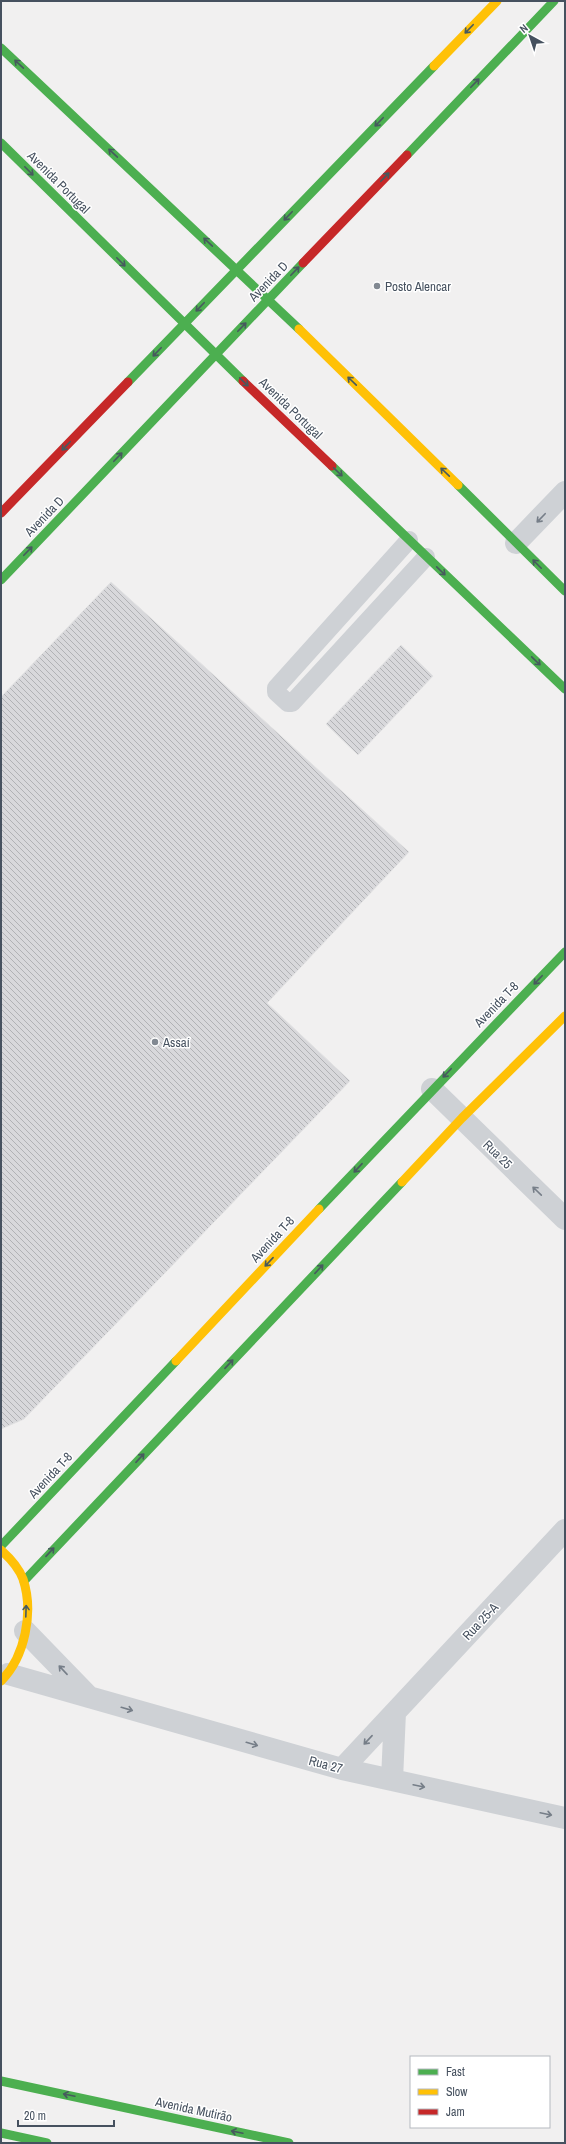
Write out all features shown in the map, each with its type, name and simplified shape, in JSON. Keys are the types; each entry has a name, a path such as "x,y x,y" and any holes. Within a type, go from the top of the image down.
{"main road":[{"path":"1,513 497,1"},
{"name":"Avenida D","path":"1,580 554,1"},
{"path":"1,48 268,299 565,591"},
{"name":"Avenida Portugal","path":"1,143 216,355 565,689"},
{"name":"Avenida T-8","path":"1,1546 432,1089 565,952"},
{"path":"24,1581 462,1118 565,1016"},
{"path":"1,1550 13,1560 24,1581 26,1602 25,1631 22,1646 4,1681"},
{"name":"Avenida Mutirão","path":"1,2080 289,2143"},
{"path":"1,2133 47,2143"}],"street":[{"path":"516,543 565,492"},
{"name":"Rua 25","path":"432,1089 565,1219"},
{"name":"Rua 25-A","path":"342,1769 565,1530"},
{"path":"25,1631 89,1698"},
{"name":"Rua 27","path":"4,1681 89,1698 342,1769 565,1818"},
{"path":"392,1780 395,1712"}],"lane":[{"path":"409,540 276,688 276,692 288,703 292,703 426,557"}],"building":[{"name":"Assaí","path":"111,582 409,852 267,1003 350,1081 24,1419 1,1429 1,697"},
{"path":"401,645 433,676 358,755 326,724"}],"traffic: fast":[{"path":"407,155 554,1"},
{"path":"1,48 299,329"},
{"path":"128,382 434,66"},
{"path":"1,143 243,381"},
{"path":"1,580 303,263"},
{"path":"332,466 565,689"},
{"path":"458,485 565,591"},
{"path":"319,1209 565,952"},
{"path":"24,1581 402,1182"},
{"path":"1,1546 176,1361"},
{"path":"1,2081 289,2143"},
{"path":"1,2133 47,2143"}],"traffic: slow":[{"path":"434,66 497,1"},
{"path":"299,329 458,485"},
{"path":"402,1182 462,1118 565,1016"},
{"path":"176,1361 319,1209"},
{"path":"1,1550 14,1563 23,1579 28,1605 25,1633 21,1647 16,1660 1,1681"}],"traffic: jam":[{"path":"303,263 407,155"},
{"path":"243,381 332,466"},
{"path":"1,513 128,382"}],"place":[{"name":"Posto Alencar","path":"377,286"},
{"name":"Assaí","path":"155,1042"}]}
